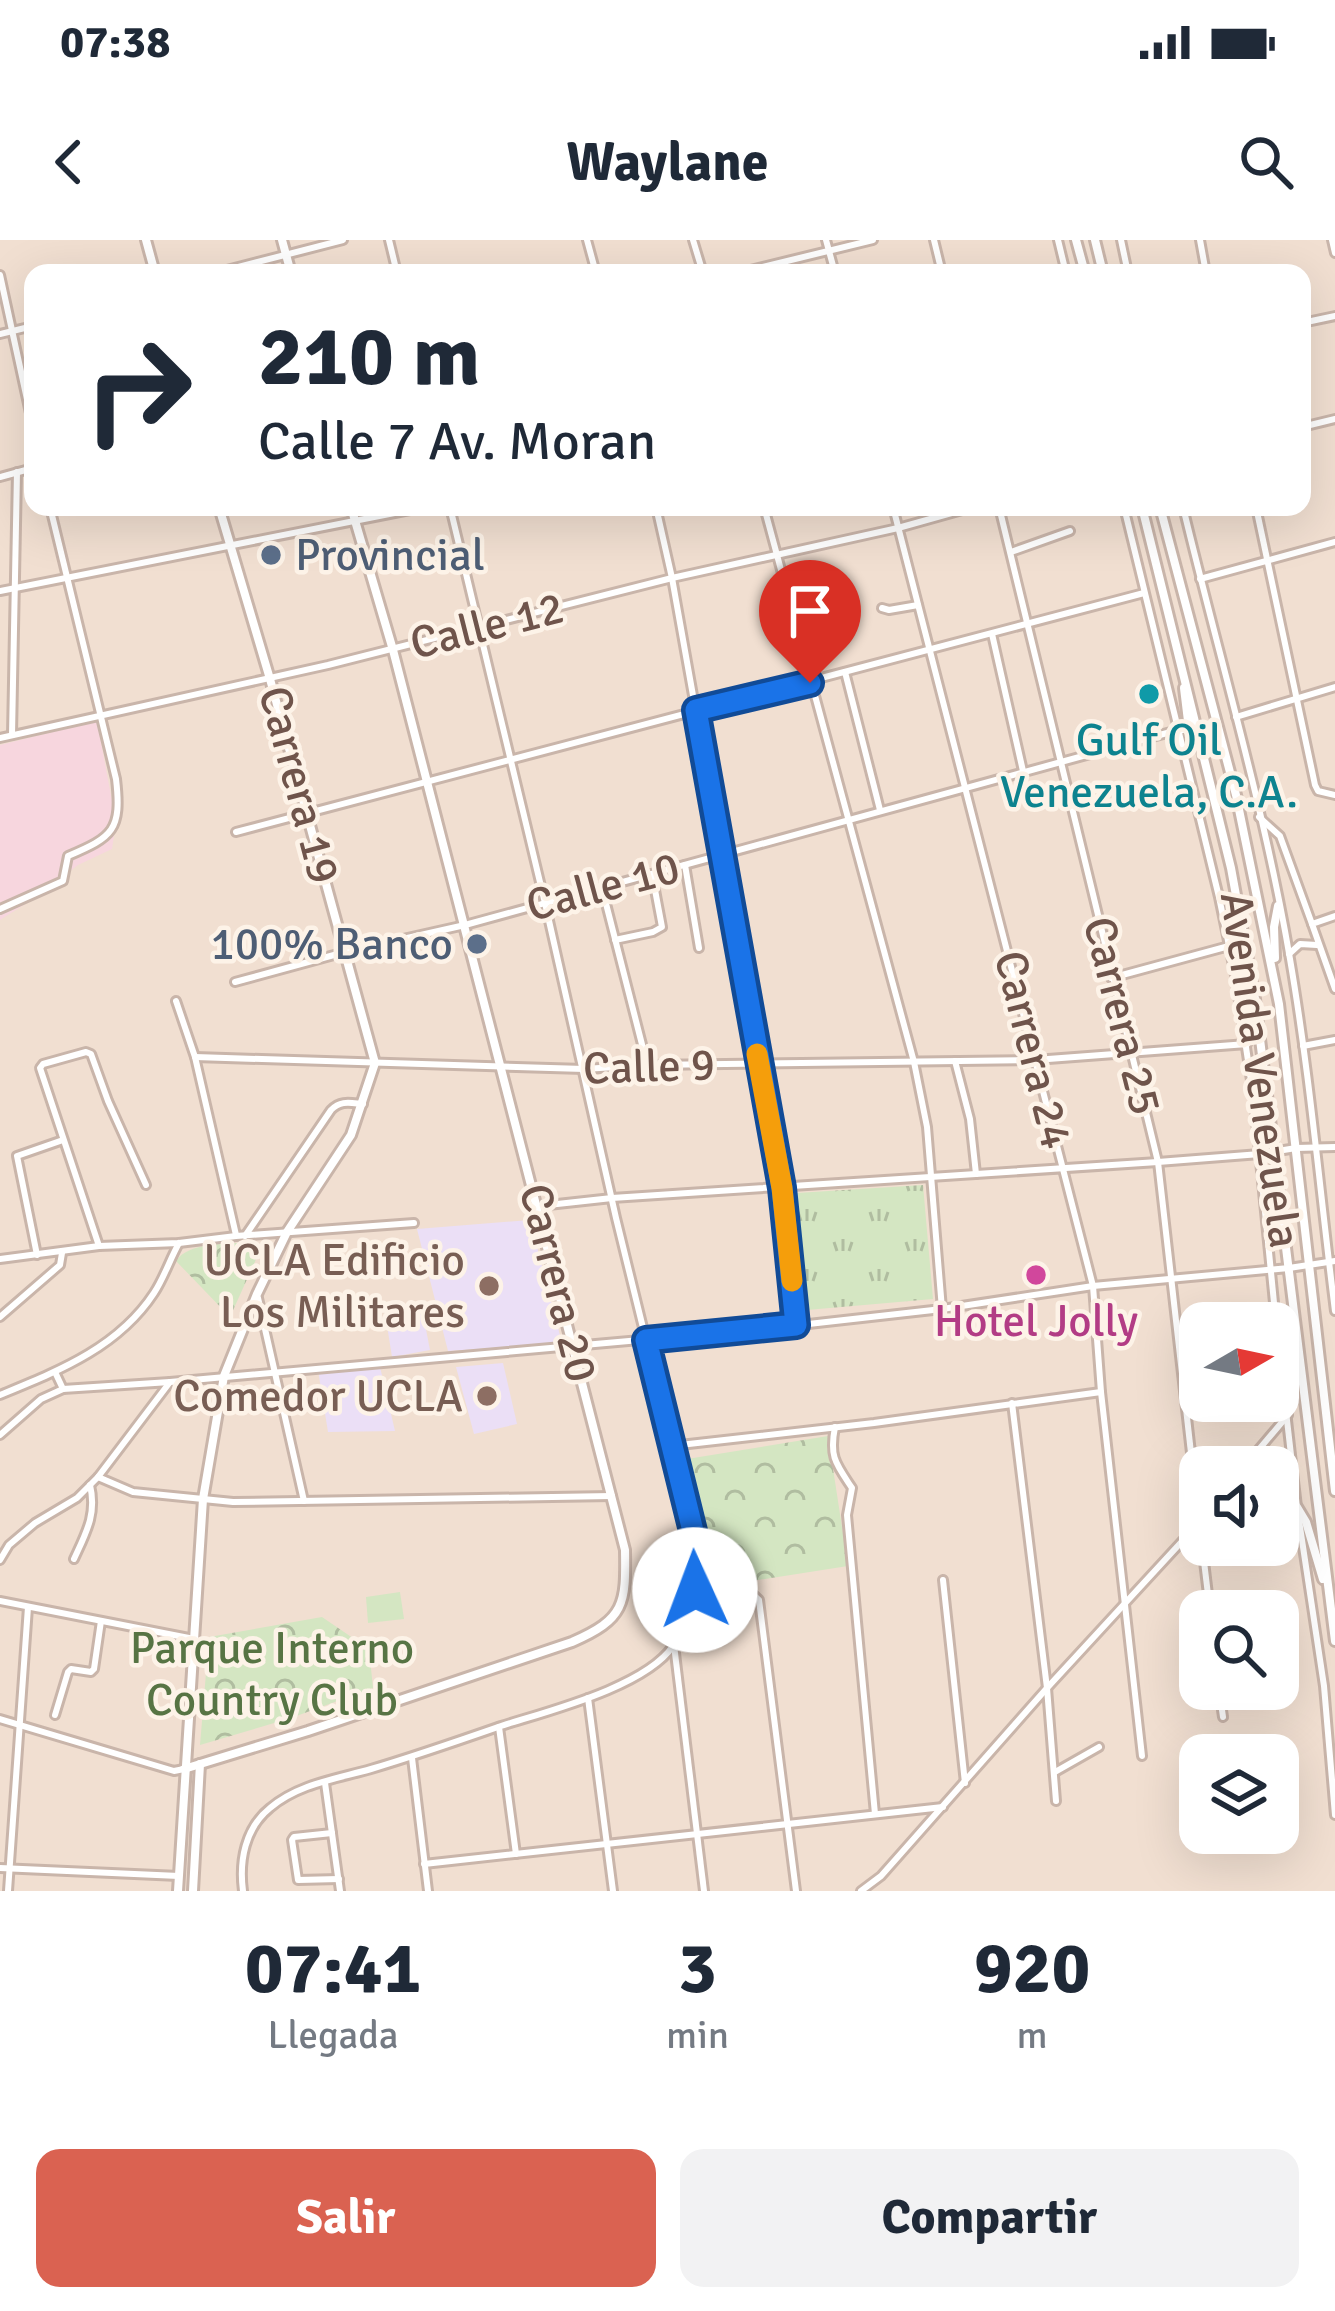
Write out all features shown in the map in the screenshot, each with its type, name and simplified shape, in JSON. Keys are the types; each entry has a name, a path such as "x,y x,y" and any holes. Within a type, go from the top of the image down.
{"street":[{"path":"282,240 288,264"},
{"path":"250,264 343,240"},
{"path":"826,240 833,264"},
{"path":"774,264 873,240"},
{"path":"1332,240 1335,253"},
{"path":"0,275 24,381"},
{"path":"0,334 24,328"},
{"path":"0,477 24,470"},
{"path":"12,735 17,472"},
{"path":"0,909 63,881 68,856 112,833 118,809 52,516"},
{"name":"Carrera 19","path":"222,516 375,1064"},
{"name":"Carrera 20","path":"184,1769 572,1642 600,1630 620,1608 626,1582 625,1550 539,1206 354,516"},
{"path":"0,591 377,516"},
{"path":"244,1891 243,1854 251,1830 287,1795 412,1757 629,1680 653,1666 674,1645 695,1590 693,1531 452,516"},
{"path":"658,516 782,1188 796,1325"},
{"path":"766,516 914,1062 927,1127 942,1309"},
{"name":"Carrera 24","path":"895,516 1093,1286 1142,1756"},
{"name":"Calle 12","path":"0,738 393,650 672,578 941,516"},
{"name":"Carrera 25","path":"1001,516 1158,1162 1190,1446"},
{"name":"Avenida Venezuela","path":"1126,516 1229,946 1260,1154 1273,1302"},
{"name":"Avenida Venezuela","path":"1144,516 1235,890 1255,999 1335,1641"},
{"name":"Avenida Venezuela","path":"1162,516 1231,777 1274,978 1335,1491"},
{"name":"Avenida Venezuela","path":"1185,516 1289,954 1335,1311"},
{"path":"1258,516 1315,784 1318,791 1335,792"},
{"path":"1010,552 1070,531"},
{"path":"1200,579 1335,542"},
{"path":"236,832 1144,593"},
{"path":"882,608 918,605"},
{"path":"992,634 1024,772"},
{"path":"845,673 880,810"},
{"path":"1178,730 1186,728 1188,721 1186,680"},
{"path":"1236,717 1335,687"},
{"name":"Calle 10","path":"235,982 465,925 1178,730"},
{"path":"1259,818 1280,836 1335,988"},
{"path":"685,865 699,948"},
{"path":"615,940 661,930 652,874"},
{"path":"602,888 647,1066"},
{"path":"1274,978 1279,906"},
{"path":"1313,927 1335,916"},
{"path":"1289,954 1300,944 1319,945"},
{"path":"1111,978 1229,946"},
{"path":"176,1001 195,1057 240,1236"},
{"path":"1304,1046 1335,1040"},
{"name":"Calle 9","path":"195,1057 584,1070 1035,1060 1246,1044"},
{"path":"100,1246 40,1067 43,1064 91,1054 146,1185"},
{"path":"955,1061 970,1119 976,1174"},
{"path":"178,1891 202,1499 224,1376 287,1232 351,1135 375,1064"},
{"path":"240,1236 331,1110 344,1102 363,1104"},
{"path":"37,1255 17,1156 63,1140"},
{"path":"539,1206 1335,1147"},
{"path":"0,1259 100,1246 414,1223"},
{"path":"0,1395 55,1372 128,1326 156,1290 179,1243"},
{"path":"0,1317 60,1265 62,1253"},
{"path":"0,1435 41,1399 63,1388 796,1325 1332,1261"},
{"path":"257,1294 304,1503"},
{"path":"55,1372 63,1388"},
{"path":"0,1560 35,1522 77,1498 98,1477 170,1382"},
{"path":"670,1446 1101,1392"},
{"path":"1012,1402 1056,1801"},
{"path":"1261,1446 1281,1422"},
{"path":"835,1427 833,1456 852,1488 847,1515 875,1814"},
{"path":"98,1477 134,1492 304,1503 612,1496"},
{"path":"74,1559 91,1523 94,1500 90,1485"},
{"path":"1299,1511 1329,1595"},
{"path":"1299,1521 1324,1685 1335,1815"},
{"path":"861,1891 881,1876 944,1807 1179,1543"},
{"path":"943,1580 965,1783"},
{"path":"695,1590 747,1588 759,1600 796,1891"},
{"path":"0,1601 194,1639"},
{"path":"8,1891 4,1868 28,1607"},
{"path":"55,1715 68,1672 94,1669 101,1621"},
{"path":"674,1645 704,1891"},
{"path":"588,1697 613,1891"},
{"path":"1222,1710 1223,1717"},
{"path":"0,1719 174,1771 184,1769"},
{"path":"499,1727 516,1854"},
{"path":"1054,1772 1099,1747"},
{"path":"412,1757 428,1891"},
{"path":"193,1891 200,1764"},
{"path":"325,1783 340,1891"},
{"path":"424,1864 944,1807"},
{"path":"332,1833 295,1837 292,1843 298,1880 338,1879"},
{"path":"4,1868 179,1876"}],"shaded area":[{"path":"0,240 1335,240 1335,1891 0,1891"},
{"path":"97,721 116,822 112,849 78,865 0,920 0,745"},
{"name":"UCLA Edificio Los Militares","path":"530,1220 562,1343 448,1351 417,1229"},
{"path":"423,1314 430,1350 392,1357 386,1319"},
{"name":"Comedor UCLA","path":"503,1363 517,1424 474,1434 456,1367"},
{"path":"380,1367 395,1431 328,1432 318,1370"}],"green space":[{"path":"923,1185 933,1299 807,1310 797,1193"},
{"path":"245,1242 258,1255 230,1317 176,1261 198,1247"},
{"path":"828,1436 848,1566 707,1588 687,1459"},
{"path":"400,1592 404,1619 368,1623 366,1597"},
{"name":"Parque Interno Country Club","path":"322,1617 369,1649 373,1688 200,1745 209,1637"},
{"path":"356,1637 355,1676 329,1675 329,1639"}],"slow traffic":[{"path":"757,1054 782,1188 792,1281"}],"place":[{"name":"Provincial","path":"271,555"},
{"name":"Gulf Oil Venezuela, C.A.","path":"1149,694"},
{"name":"100% Banco","path":"477,944"},
{"name":"Hotel Jolly","path":"1036,1275"},
{"name":"UCLA Edificio Los Militares","path":"489,1286"},
{"name":"Comedor UCLA","path":"487,1396"}],"route":[{"path":"695,1590 693,1531 646,1340 796,1325 782,1188 696,710 810,683"}]}
